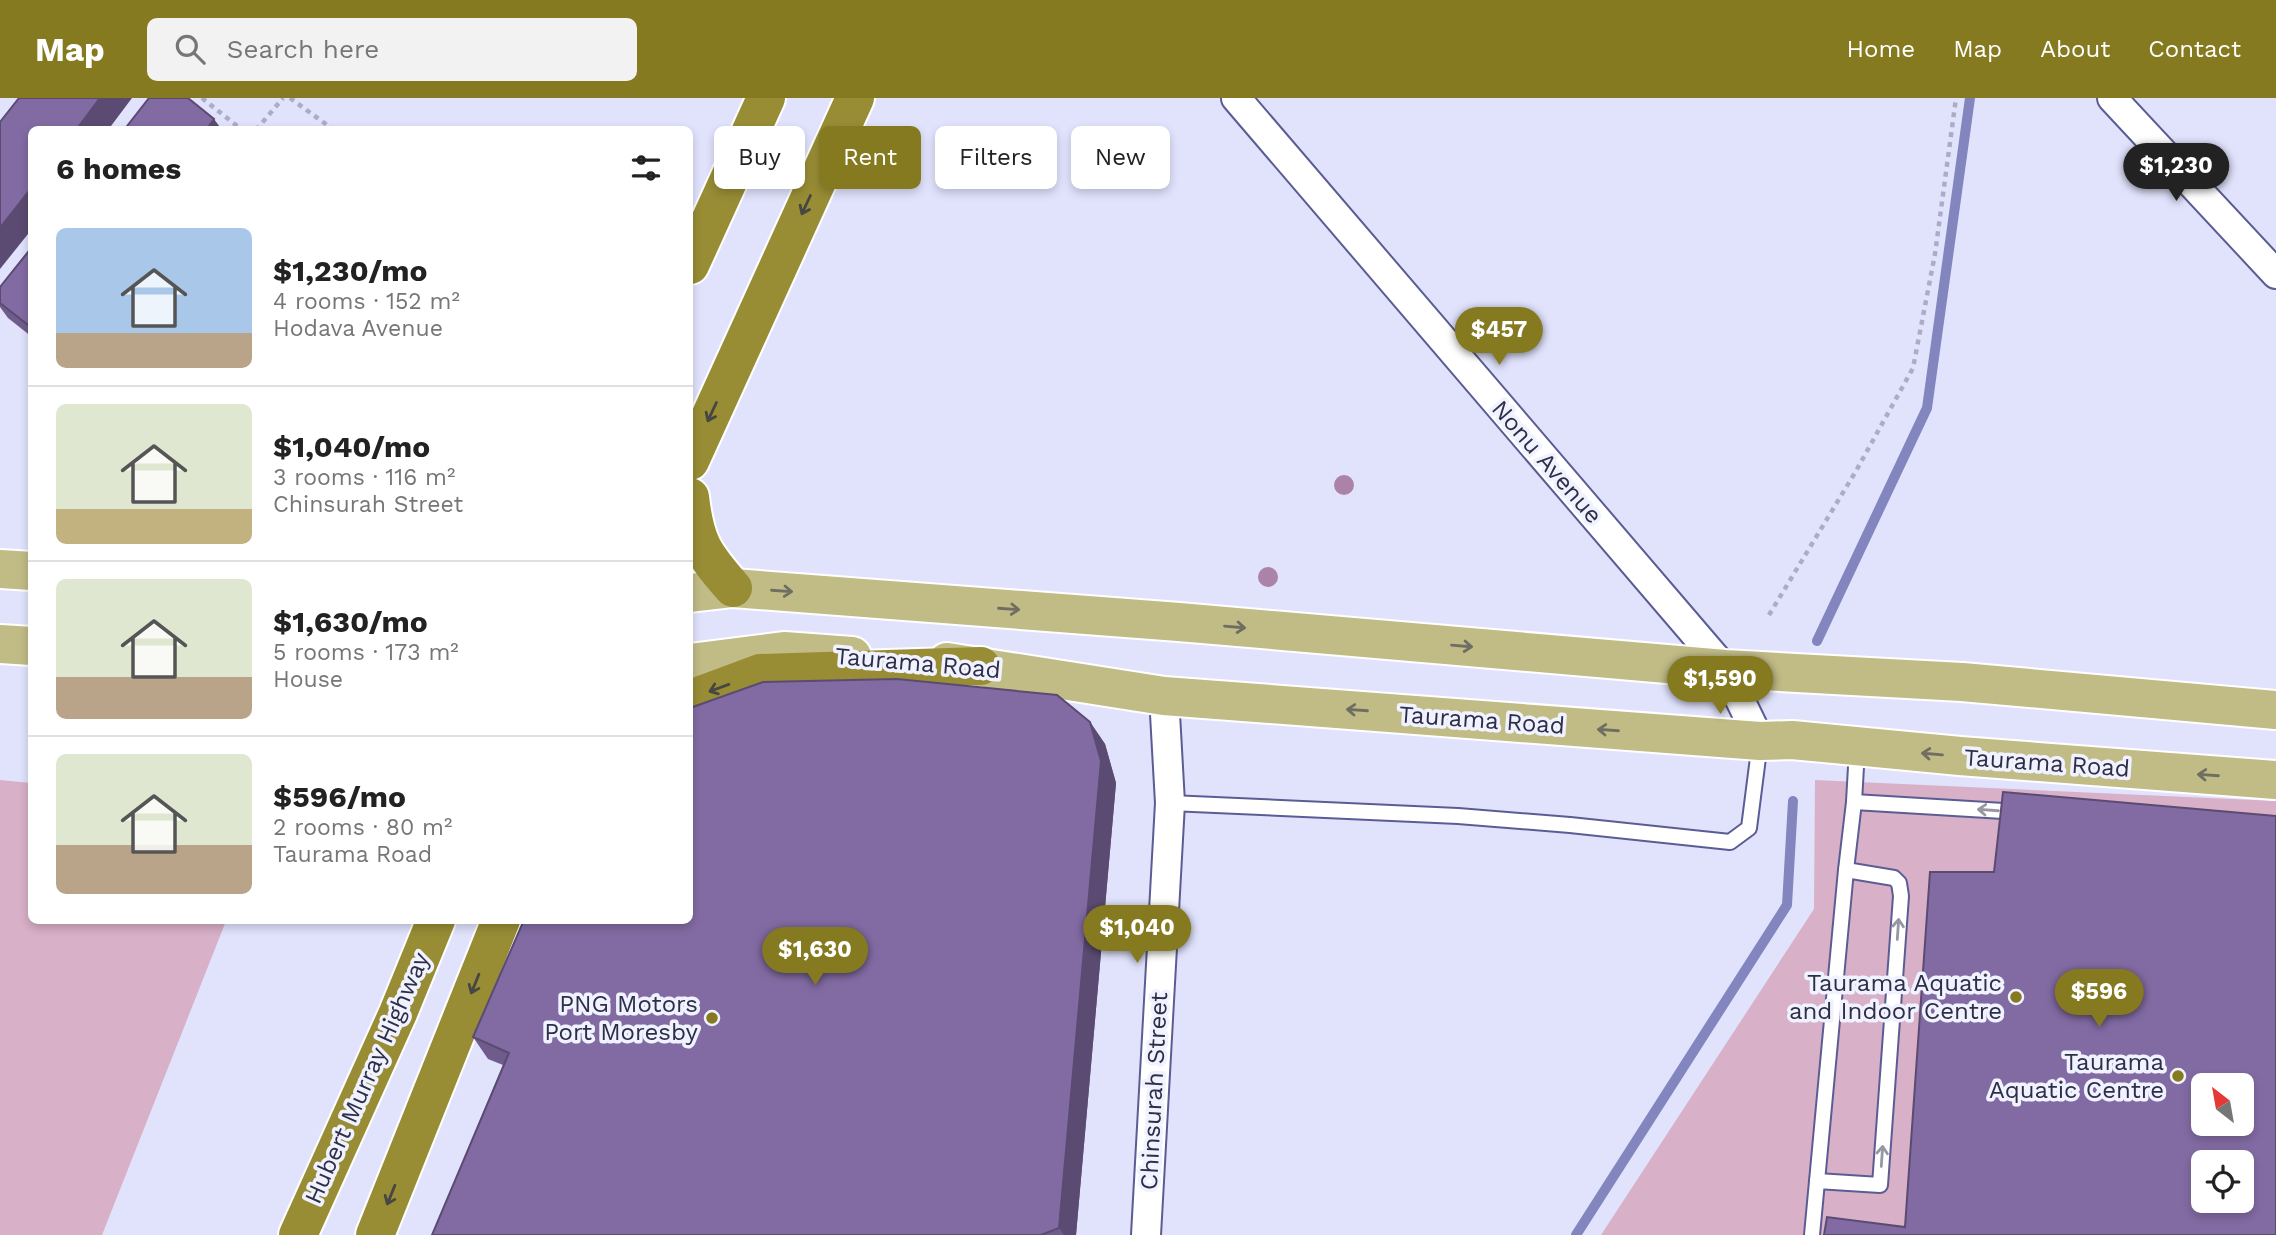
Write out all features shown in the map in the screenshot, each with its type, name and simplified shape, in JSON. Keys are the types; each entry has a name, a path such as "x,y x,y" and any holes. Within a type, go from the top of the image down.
{"highway":[{"path":"693,258 766,98"},
{"path":"693,454 855,98"},
{"path":"693,527 708,559 733,588"},
{"path":"693,698 760,673 981,666"},
{"path":"398,1013 399,978 418,924"},
{"name":"Hubert Murray Highway","path":"298,1235 398,1013 434,924"},
{"path":"375,1235 499,924"}],"main road":[{"path":"0,569 28,571"},
{"path":"693,593 733,588 1179,622 1725,669 1962,682 2276,710"},
{"path":"0,644 28,646"},
{"name":"Taurama Road","path":"693,663 785,651 981,666 1164,696 1760,741 1792,740 2276,780"}],"street":[{"name":"Nonu Avenue","path":"1236,98 1725,669 1760,741"},
{"path":"2112,98 2276,274"},
{"name":"Chinsurah Street","path":"1146,1235 1170,803 1164,696"}],"lane":[{"path":"1170,803 1458,816 1730,842 1749,828 1760,741"},
{"path":"1812,1235 1854,802 1857,746"},
{"path":"1854,802 2031,813"},
{"path":"1817,1181 1880,1185 1899,883 1894,878 1846,870"}],"path":[{"path":"202,98 238,126"},
{"path":"259,126 283,98"},
{"path":"290,98 328,126"},
{"path":"1769,615 1856,471 1913,368 1935,254 1956,98"}],"shaded area":[{"path":"0,780 28,783 28,924 225,924 102,1235 0,1235"},
{"name":"Taurama Aquatic and Indoor Centre","path":"1815,780 2276,801 2276,1235 1601,1235 1814,909"}],"building":[{"path":"19,98 100,98 79,126 28,126 28,192 0,228 0,122"},
{"path":"149,98 188,98 214,119 209,126 127,126"},
{"path":"28,252 28,325 0,303 0,287"},
{"name":"PNG Motors Port Moresby","path":"897,679 1057,695 1090,722 1101,761 1059,1228 1041,1235 432,1235 509,1053 473,1037 522,924 693,924 693,707 763,682"},
{"name":"Taurama Aquatic and Indoor Centre","path":"2003,792 2276,816 2276,1235 1824,1235 1827,1217 1905,1227 1930,872 1994,872"}],"waterway":[{"path":"1817,641 1927,408 1970,98"},
{"path":"1576,1235 1787,905 1793,801"}],"place":[{"name":"Taurama Aquatic and Indoor Centre","path":"2016,997"},
{"name":"PNG Motors Port Moresby","path":"712,1018"},
{"name":"Taurama Aquatic Centre","path":"2178,1076"}]}
